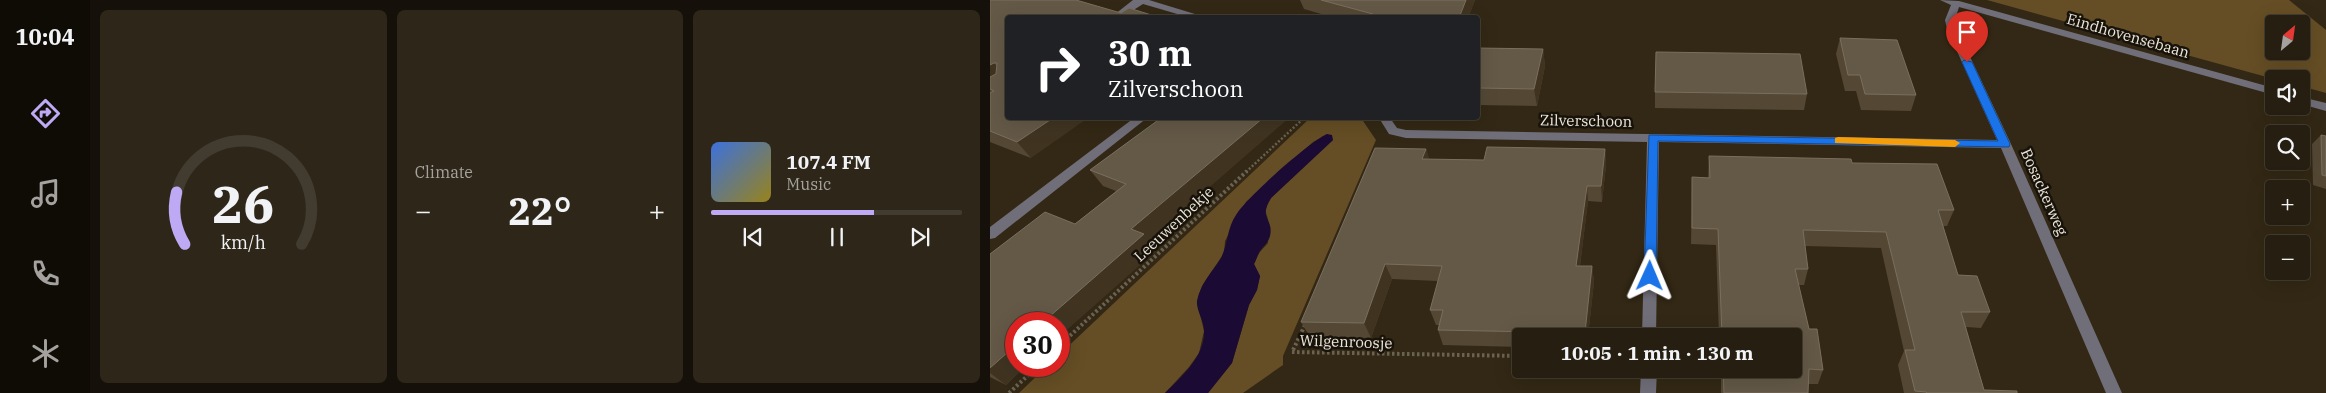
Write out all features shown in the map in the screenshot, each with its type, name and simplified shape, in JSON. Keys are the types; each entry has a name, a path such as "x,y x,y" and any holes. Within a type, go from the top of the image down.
{"street":[{"path":"1118,15 1140,0 1194,15"},
{"path":"1169,8 1182,0"},
{"name":"Eindhovensebaan","path":"1945,0 2265,89"},
{"name":"Bosackerweg","path":"1956,3 1950,20 1952,29 2005,144 2114,393"},
{"path":"2310,102 2326,106"},
{"path":"990,234 1138,120"},
{"name":"Zilverschoon","path":"1386,120 1393,131 1406,134 2005,144"},
{"path":"1649,328 1653,137"},
{"path":"1648,378 1648,393"}],"path":[{"name":"Leeuwenbekje","path":"1070,336 1302,120"},
{"name":"Wilgenroosje","path":"1308,317 1292,352 1512,356"},
{"path":"1009,393 1026,377"}],"shaded area":[{"path":"1987,0 2289,0 2308,15 2265,15 2265,60 2310,60 2310,17 2326,30 2326,93 2310,89 2310,70 2265,70 2265,77"},
{"path":"1308,120 1362,120 1376,140 1283,356 1283,365 1243,393 1208,393 1232,363 1249,305 1257,290 1260,276 1254,264 1259,253 1268,243 1269,226 1266,210 1268,203 1271,198 1333,140 1327,134 1313,142 1246,202 1225,241 1224,253 1202,286 1197,302 1204,331 1199,353 1165,393 1019,393 1036,377 1070,377 1070,345"},
{"path":"1327,134 1332,135 1333,140 1271,198 1267,205 1266,215 1271,230 1270,236 1254,264 1260,276 1257,290 1249,305 1232,363 1208,393 1165,393 1191,365 1201,348 1204,330 1197,301 1204,283 1221,258 1236,215 1252,196 1278,171"}],"building":[{"path":"990,0 1076,0 1121,13 1129,8 1151,15 1005,15 1005,120 1050,120 1017,142 990,131 990,93 994,91 990,89 990,77 996,74 997,63 990,65"},
{"path":"1321,0 1466,0 1460,15 1373,14"},
{"path":"1840,38 1897,40 1916,95 1865,94 1860,75 1848,75"},
{"path":"1480,48 1543,49 1534,89 1480,88"},
{"path":"1656,52 1800,54 1807,94 1655,92"},
{"path":"1158,120 1261,120 1131,229 1144,234 1055,312 1005,312 1005,355 990,368 990,254 1045,212 1075,224 1126,184 1090,170"},
{"path":"2321,135 2326,136 2326,176 2322,175"},
{"path":"1487,147 1605,149 1601,186 1587,186 1576,266 1592,266 1586,328 1512,328 1512,332 1438,330 1443,310 1430,310 1442,266 1385,264 1364,323 1301,322 1375,148 1426,149 1422,159 1484,160"},
{"path":"1709,156 1851,159 1852,163 1937,164 1954,210 1938,210 1958,275 1977,276 1990,312 1961,312 1984,390 2017,391 2017,393 1927,393 1915,391 1905,350 1915,350 1886,232 1803,230 1808,269 1795,269 1809,329 1817,329 1823,370 1809,369 1808,393 1724,393 1723,378 1802,378 1802,328 1722,328 1718,229 1692,228 1692,177 1710,178"}],"slow traffic":[{"path":"1838,141 1955,143"}],"route":[{"path":"1650,276 1653,137 2005,144 1967,62"}]}
